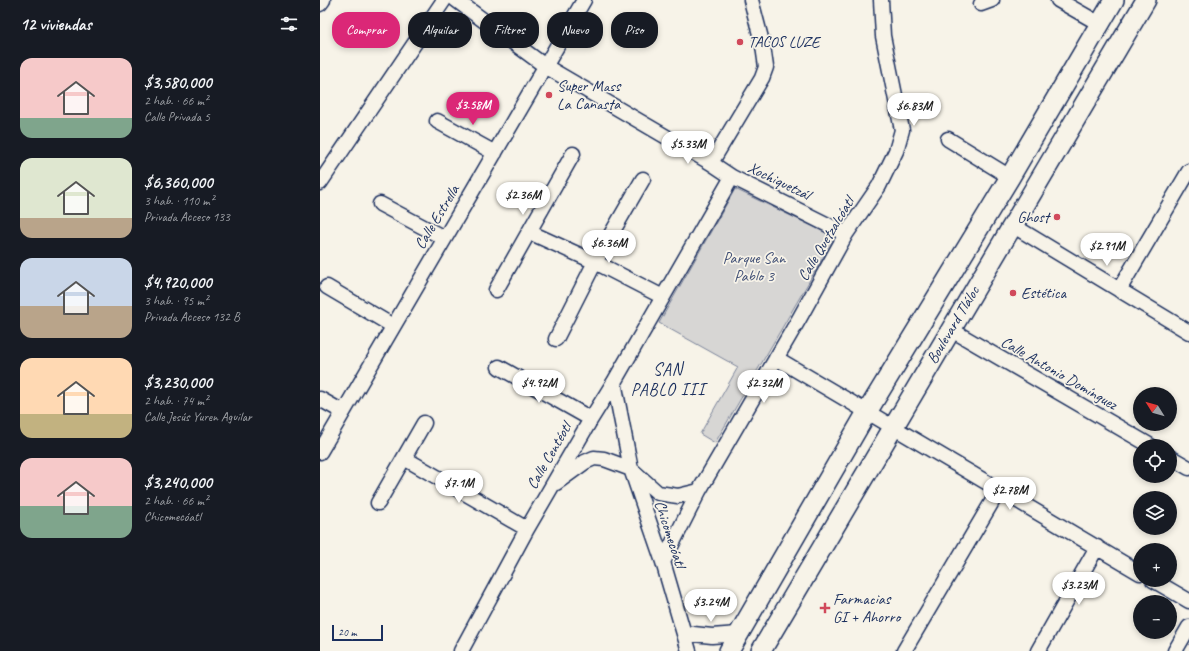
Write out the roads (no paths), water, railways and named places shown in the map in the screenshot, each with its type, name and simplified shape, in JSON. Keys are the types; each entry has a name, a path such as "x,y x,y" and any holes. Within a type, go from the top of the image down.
{"street":[{"path":"320,4 323,0"},
{"path":"320,184 444,0"},
{"name":"Xochiquetzál","path":"456,0 545,66 711,163 732,177 846,234"},
{"name":"Calle Estrella","path":"320,452 584,0"},
{"path":"711,163 762,78 766,67 751,0"},
{"name":"Calle Quetzalcóatl","path":"663,562 699,491 799,320 846,234 879,186 896,151 902,130 883,36 880,0"},
{"path":"1058,0 1100,24"},
{"name":"Boulevard Tláloc","path":"729,651 867,412 1010,177 1114,0"},
{"name":"Boulevard Tláloc","path":"761,651 892,427 1146,0"},
{"path":"437,121 495,153"},
{"path":"948,139 1010,177"},
{"path":"496,290 573,154"},
{"path":"1120,290 1189,171"},
{"name":"Calle Centéotl","path":"461,651 527,529 590,418 614,382 732,177"},
{"path":"556,339 595,262 643,179"},
{"path":"380,204 444,238"},
{"path":"1012,225 1189,332"},
{"path":"529,232 595,262 663,297"},
{"path":"327,287 393,326"},
{"name":"Calle Antonio Domínguez","path":"950,329 1140,439"},
{"path":"776,358 1133,568"},
{"path":"499,367 590,418"},
{"name":"Chicomecóatl","path":"614,382 631,469 663,562 688,651"},
{"path":"320,400 343,412"},
{"path":"378,503 424,423"},
{"path":"404,458 527,529"},
{"path":"551,487 585,462 594,458 604,459 631,469 658,493 678,496 699,491"},
{"path":"1177,461 1189,468"},
{"path":"904,651 999,490"},
{"path":"1038,651 1097,547"},
{"path":"1165,587 1189,601"},
{"path":"1175,651 1189,627"},
{"path":"684,633 712,636 738,634"}],"place":[{"name":"TACOS LUZE","path":"740,42"},
{"name":"Super Mass La Canasta","path":"549,95"},
{"name":"Ghost","path":"1057,217"},
{"name":"Estética","path":"1013,293"},
{"name":"Farmacias GI + Ahorro","path":"825,608"}],"district":[{"name":"SAN PABLO III","path":"668,379"}],"park label":[{"name":"Parque San Pablo 3","path":"754,267"}]}
